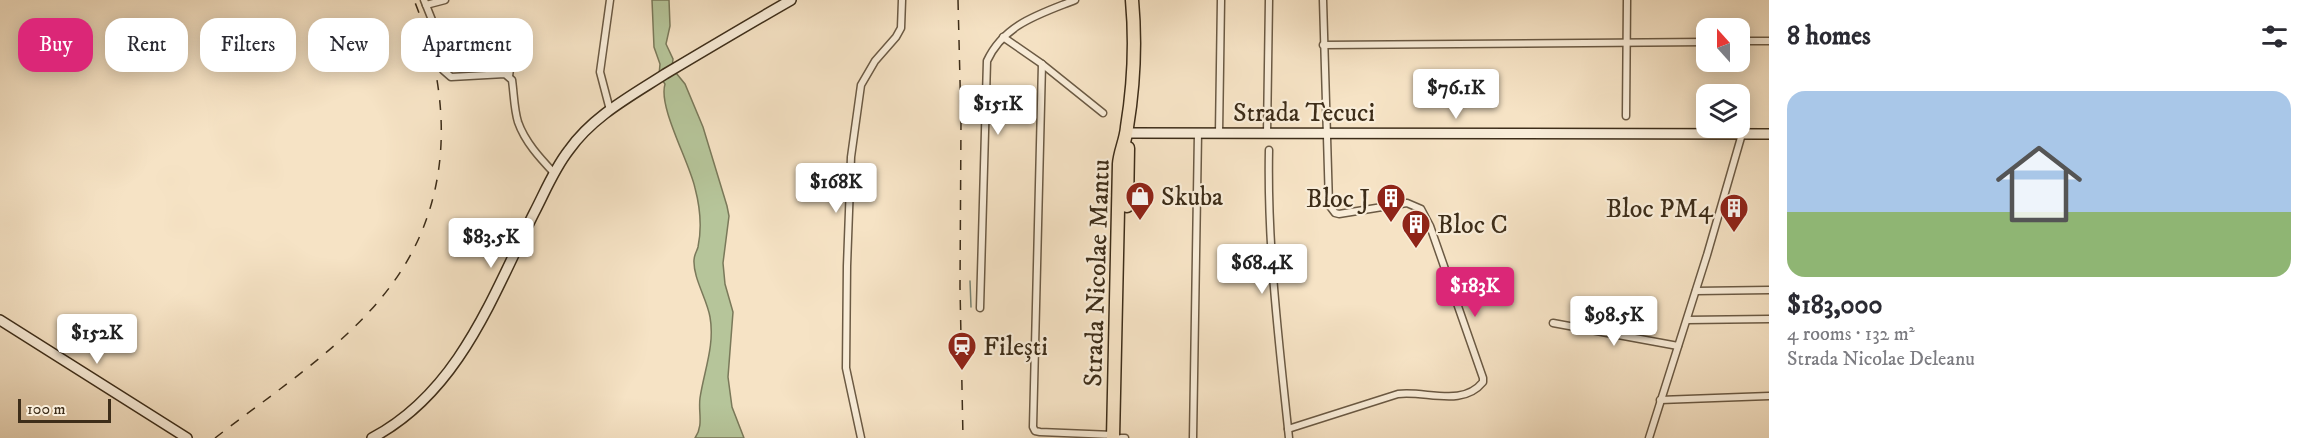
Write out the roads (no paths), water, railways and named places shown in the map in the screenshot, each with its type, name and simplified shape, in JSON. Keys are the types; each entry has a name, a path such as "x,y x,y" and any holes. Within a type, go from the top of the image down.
{"highway":[{"name":"Strada Nicolae Mantu","path":"1119,437 1128,182 1127,133 1134,79 1135,0"}],"main road":[{"path":"372,438 389,429 416,409 450,372 476,330 554,173 581,135 610,110 643,88 790,0"},
{"name":"Strada Tecuci","path":"1127,133 1696,134"},
{"name":"Strada Tecuci","path":"1750,134 1769,134"},
{"path":"0,320 183,436"}],"street":[{"path":"445,0 425,2 432,20 443,69 448,75 456,77 505,74 509,76 512,80 521,129 534,150 554,173"},
{"path":"610,0 600,72 610,110"},
{"path":"861,438 846,368 851,157 861,85 875,61 901,28 902,0"},
{"path":"980,308 986,71 991,52 1019,23 1075,0"},
{"path":"1220,133 1221,0"},
{"path":"1267,133 1269,0"},
{"path":"1288,429 1398,394 1409,392 1455,396 1469,392 1483,382 1430,226 1421,209 1407,203 1335,213 1329,205 1323,0"},
{"path":"1626,116 1628,0"},
{"path":"1003,37 1042,64 1103,113"},
{"path":"1750,41 1769,41"},
{"path":"1323,45 1696,42"},
{"path":"1042,64 1033,429 1040,432 1119,437"},
{"path":"509,76 510,72"},
{"path":"1193,438 1198,133"},
{"path":"1649,438 1688,320 1741,138"},
{"path":"1269,150 1271,264 1289,438"},
{"path":"1696,291 1769,290"},
{"path":"1688,320 1769,319"},
{"path":"1553,324 1678,346"},
{"path":"1660,400 1769,396"}],"waterway":[{"path":"970,281 971,307"}],"railway":[{"path":"215,438 302,372 364,317 382,297 406,263 423,228 435,191 440,154 441,115 436,77 427,38 414,0"},
{"path":"958,0 963,438"}],"place":[{"name":"Skuba","path":"1140,222"},
{"name":"Bloc J","path":"1391,224"},
{"name":"Bloc PM4","path":"1734,234"},
{"name":"Bloc C","path":"1416,250"},
{"name":"Filești","path":"962,372"}]}
